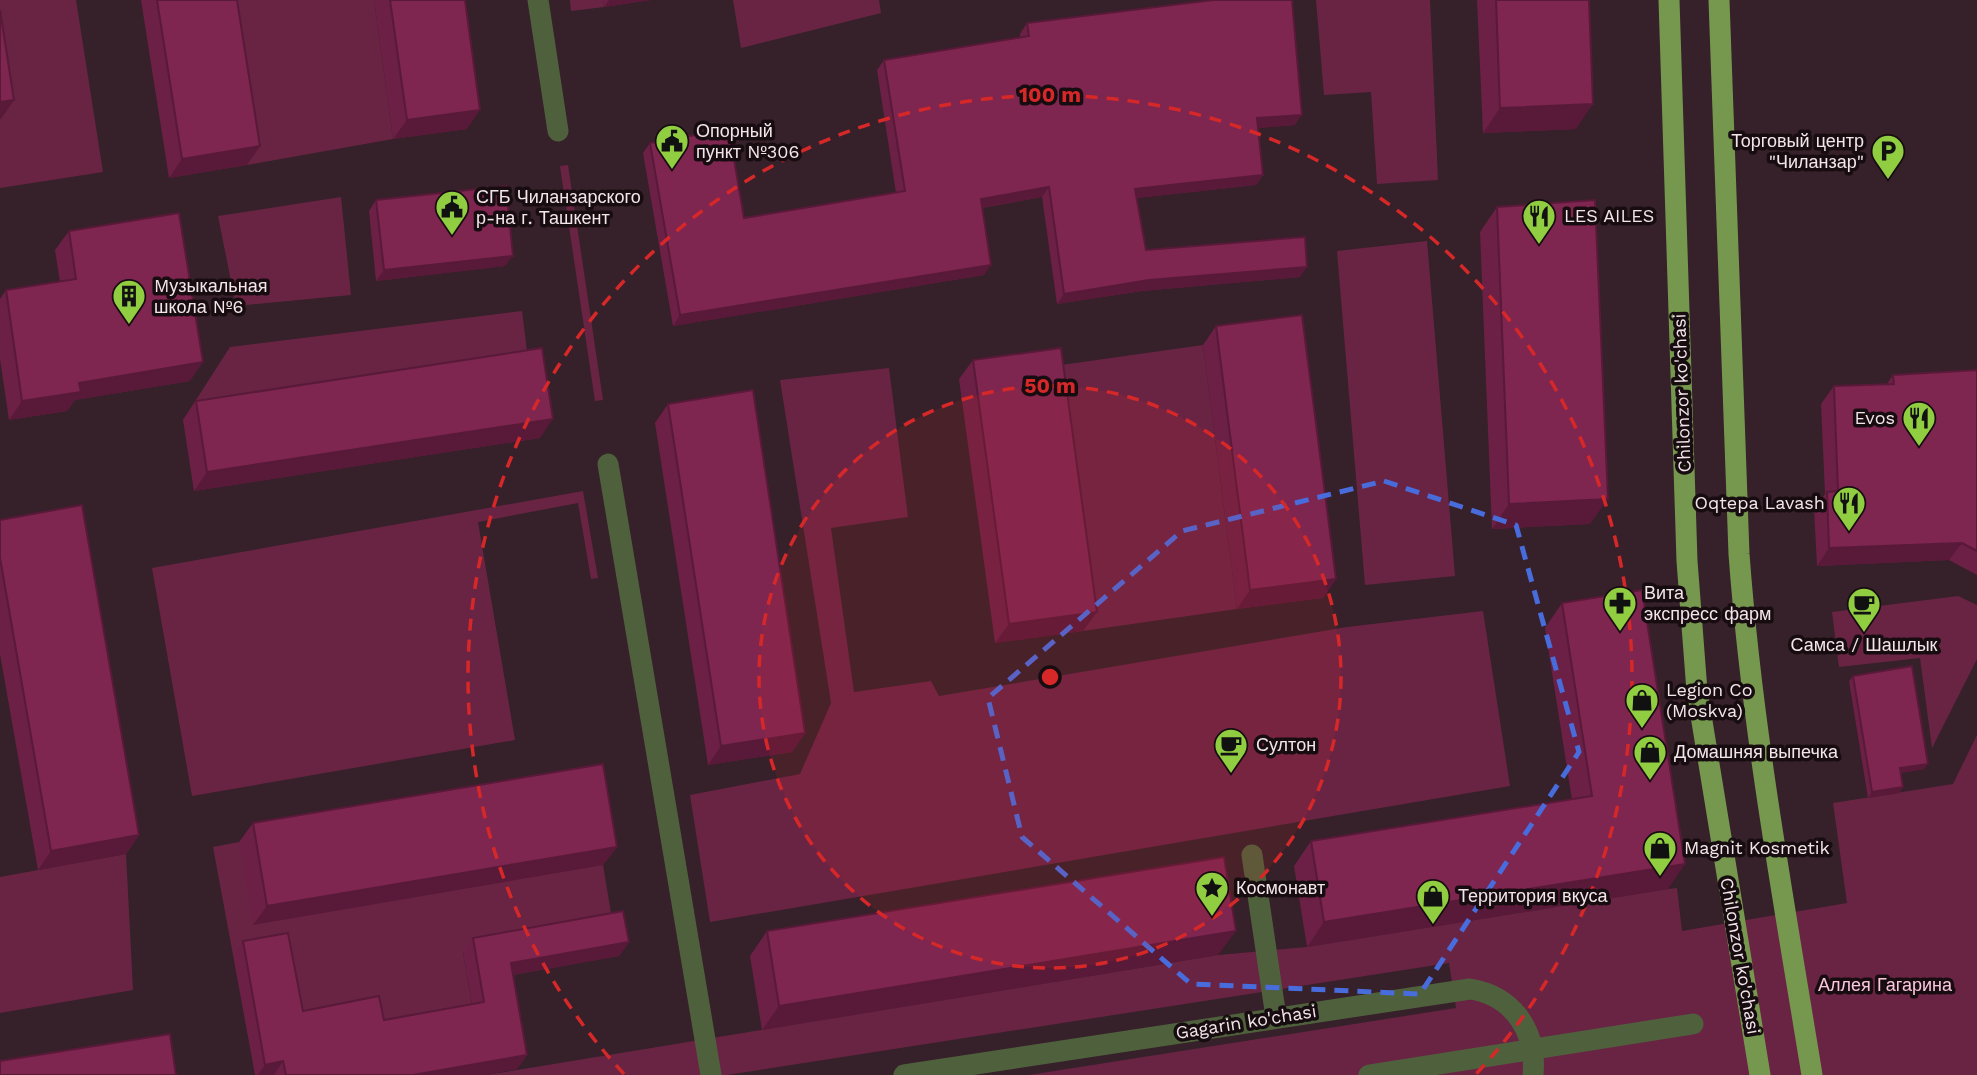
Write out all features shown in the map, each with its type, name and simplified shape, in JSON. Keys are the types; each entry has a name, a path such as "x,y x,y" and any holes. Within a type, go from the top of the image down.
{"main road":[{"name":"Chilonzor ko'chasi","path":"1669,0 1687,552 1696,679 1705,751 1760,1075"},
{"path":"1719,0 1742,599 1757,734 1812,1075"}],"street":[{"path":"538,0 558,131"},
{"path":"608,464 711,1075"},
{"path":"1252,855 1276,1017"},
{"name":"Gagarin ko'chasi","path":"904,1075 1470,989 1485,992 1508,1003 1524,1023 1533,1049 1533,1075"},
{"path":"1369,1075 1693,1024"}],"highlighted area":[{"path":"1384,481 1516,525 1579,752 1420,994 1191,984 1022,837 988,698 1182,531"}],"green space":[{"path":"0,0 76,0 103,172 0,188"},
{"path":"221,0 374,0 393,139 247,165"},
{"path":"570,0 603,0 604,7 571,11"},
{"path":"733,0 879,0 881,13 741,48"},
{"path":"1316,0 1430,0 1438,180 1377,184 1371,92 1324,95"},
{"path":"568,165 603,400 595,401 560,166"},
{"path":"341,197 351,295 236,306 218,216"},
{"path":"1427,241 1455,576 1365,585 1337,251"},
{"path":"522,311 529,367 183,420 230,347"},
{"path":"1203,345 1237,609 1083,631 1047,367"},
{"path":"889,368 908,517 831,528 854,692 931,681 939,696 1347,627 1483,611 1510,786 710,922 690,795 800,774 831,703 780,380"},
{"path":"583,491 598,578 591,579 578,503 478,522 515,740 192,796 152,568"},
{"path":"1958,596 1977,605 1977,659 1932,748 1920,658 1839,667 1832,612"},
{"name":"Аллея Гагарина","path":"1977,735 1977,1075 1029,1075 1456,1008 1449,963 727,1075 487,1075 1218,955 1307,947 1668,889 1677,888 1682,931 1847,903 1833,803 1953,784"},
{"path":"239,842 603,865 613,925 463,952 474,1017 293,1025 278,947 233,955 213,847"},
{"path":"126,854 133,990 0,1013 0,877"}],"building":[{"path":"157,0 237,0 260,146 182,159"},
{"path":"390,0 465,0 480,110 407,120"},
{"path":"1213,0 1292,0 1302,115 1257,118 1263,175 1135,189 1146,250 1305,237 1307,267 1149,280 1064,294 1049,187 981,199 991,265 680,315 650,143 729,129 744,218 905,191 884,60 1029,36 1027,23"},
{"path":"1496,0 1589,0 1593,104 1500,108"},
{"path":"0,10 14,100 0,102"},
{"path":"506,186 513,256 384,270 376,200"},
{"path":"1595,200 1608,499 1509,504 1497,207"},
{"name":"Mузыкальная школа №6","path":"179,213 203,362 79,383 81,392 22,401 6,290 76,279 69,231"},
{"path":"1302,315 1336,579 1250,590 1216,326"},
{"path":"542,348 553,419 207,472 196,401"},
{"path":"1061,348 1097,612 1009,624 973,360"},
{"path":"1977,370 1977,551 1962,543 1829,548 1827,492 1838,491 1834,386 1894,384 1893,375"},
{"path":"753,390 805,733 721,746 668,404"},
{"path":"82,505 139,835 51,851 0,558 0,520"},
{"path":"1642,590 1685,864 1324,922 1311,841 1592,796 1562,603"},
{"path":"1912,666 1928,764 1900,768 1903,787 1872,792 1853,676"},
{"path":"603,764 617,847 267,906 253,823"},
{"path":"1224,857 1236,931 779,1006 767,931"},
{"path":"623,911 629,942 511,963 527,1055 413,1075 286,1075 283,1061 265,1065 243,941 288,933 303,1011 379,996 384,1020 484,1002 473,938"},
{"path":"170,1034 176,1075 0,1075 0,1061"}],"place":[{"name":"Опорный пункт №306","path":"672,171"},
{"name":"Торговый центр \"Чиланзар\"","path":"1888,181"},
{"name":"СГБ Чиланзарского р-на г. Ташкент","path":"452,237"},
{"name":"LES AILES","path":"1539,246"},
{"name":"Mузыкальная школа №6","path":"129,326"},
{"name":"Evos","path":"1919,448"},
{"name":"Oqtepa Lavash","path":"1849,533"},
{"name":"Вита экспресс фарм","path":"1620,633"},
{"name":"Самса / Шашлык","path":"1864,634"},
{"name":"Legion Co (Moskva)","path":"1642,730"},
{"name":"Султон","path":"1231,775"},
{"name":"Домашняя выпечка","path":"1650,782"},
{"name":"Magnit Kosmetik","path":"1660,878"},
{"name":"Космонавт","path":"1212,918"},
{"name":"Территория вкуса","path":"1433,926"}]}
